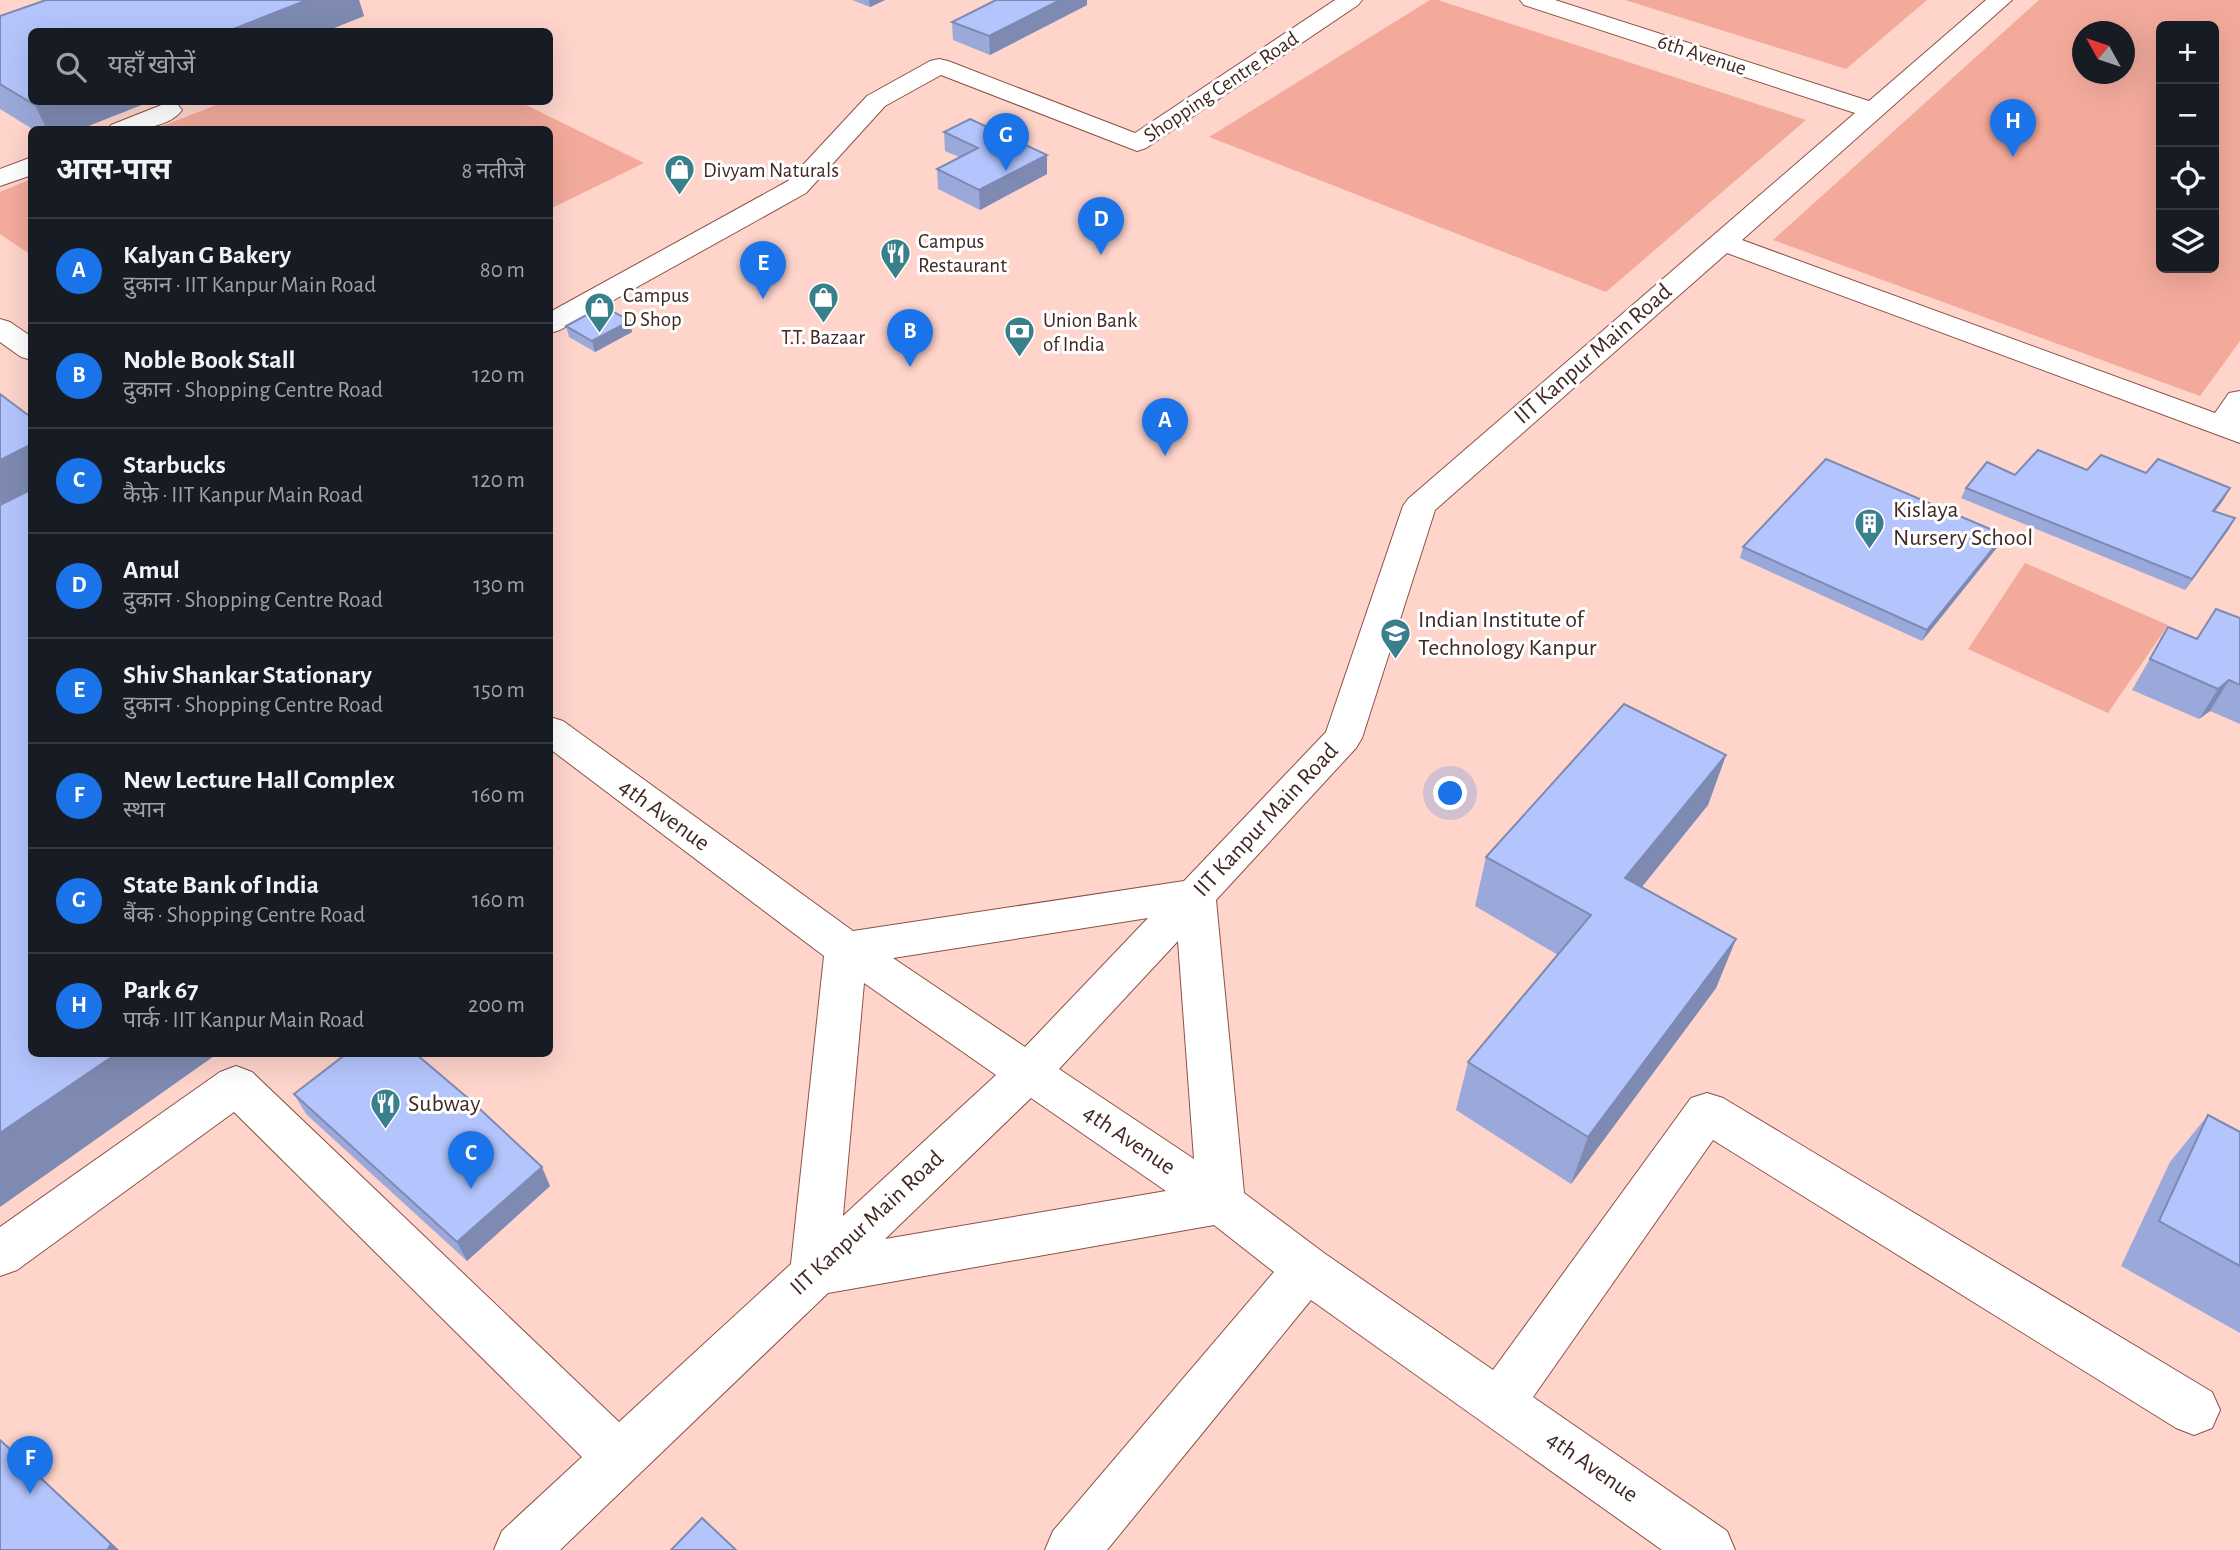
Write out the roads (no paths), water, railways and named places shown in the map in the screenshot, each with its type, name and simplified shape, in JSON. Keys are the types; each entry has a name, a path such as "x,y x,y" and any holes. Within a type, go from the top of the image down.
{"street":[{"name":"Shopping Centre Road","path":"553,322 797,187 876,101 939,66 1137,143 1350,0"},
{"name":"6th Avenue","path":"1532,0 1873,111"},
{"name":"IIT Kanpur Main Road","path":"521,1550 1029,1072 1343,738 1419,506 2000,0"},
{"path":"130,126 170,110"},
{"path":"0,178 28,168"},
{"path":"1722,242 2231,430 2240,400"},
{"path":"0,328 28,348"},
{"name":"4th Avenue","path":"553,732 845,949 1222,1203 1307,1269 1708,1550"},
{"path":"1195,895 1222,1203 814,1273 845,949 1195,895"},
{"path":"0,1254 236,1085 619,1458"},
{"path":"1500,1402 1707,1112 2194,1410"},
{"path":"1072,1550 1307,1269"}],"place":[{"name":"Park 67","path":"2013,157"},
{"name":"State Bank of India","path":"1006,171"},
{"name":"Divyam Naturals","path":"680,197"},
{"name":"Amul","path":"1101,255"},
{"name":"Campus Restaurant","path":"895,280"},
{"name":"Shiv Shankar Stationary","path":"763,299"},
{"name":"T.T. Bazaar","path":"823,324"},
{"name":"Campus D Shop","path":"600,334"},
{"name":"Union Bank of India","path":"1020,359"},
{"name":"Noble Book Stall","path":"910,367"},
{"name":"Kalyan G Bakery","path":"1165,456"},
{"name":"Kislaya Nursery School","path":"1870,551"},
{"name":"Indian Institute of Technology Kanpur","path":"1395,661"},
{"name":"Subway","path":"385,1131"},
{"name":"Starbucks","path":"471,1189"},
{"name":"New Lecture Hall Complex","path":"30,1494"}]}
